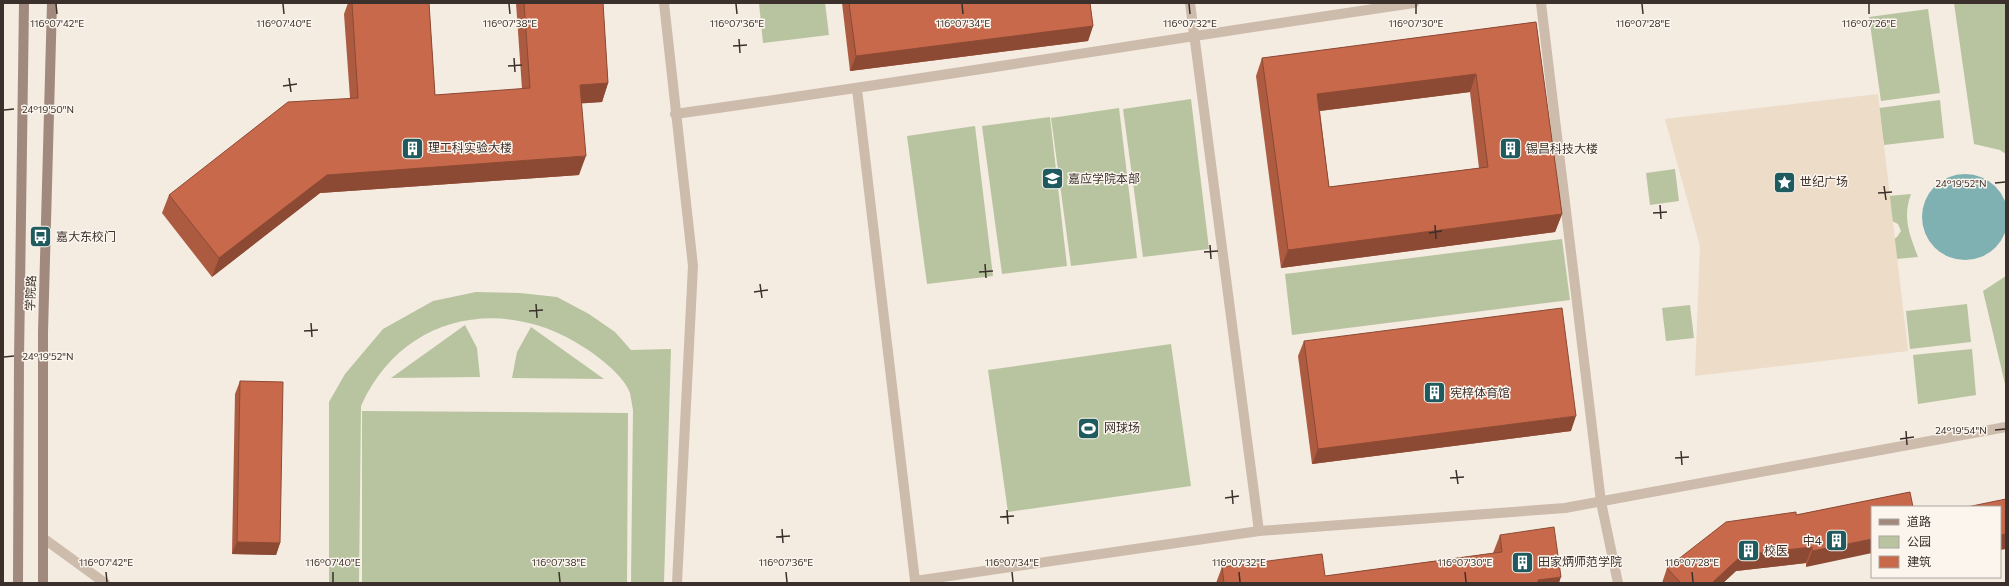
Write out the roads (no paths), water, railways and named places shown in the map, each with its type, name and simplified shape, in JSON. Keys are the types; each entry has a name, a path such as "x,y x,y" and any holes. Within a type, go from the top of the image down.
{"street":[{"name":"学院路","path":"18,583 19,360 24,3"},
{"name":"学院路","path":"44,583 43,332 52,3"},
{"path":"664,3 675,114 693,266 677,583"},
{"path":"1190,3 1258,530"},
{"path":"675,114 857,89 1194,35 1414,3"},
{"path":"1541,3 1601,502 1618,583"},
{"path":"857,89 915,582 1258,530 1565,508 2006,427"},
{"path":"43,538 105,583"}],"water":[{"path":"1965,174 1981,178 1995,187 2004,201 2008,217 2004,233 1995,247 1981,256 1965,260 1949,256 1935,247 1926,233 1922,217 1926,201 1935,187 1949,178"}],"place":[{"name":"理工科实验大楼","path":"412,148"},
{"name":"锡昌科技大楼","path":"1510,149"},
{"name":"嘉应学院本部","path":"1052,179"},
{"name":"世纪广场","path":"1785,182"},
{"name":"嘉大东校门","path":"41,237"},
{"name":"宪梓体育馆","path":"1435,393"},
{"name":"网球场","path":"1089,428"},
{"name":"中4","path":"1837,541"},
{"name":"校医","path":"1749,551"},
{"name":"田家炳师范学院","path":"1522,562"}]}
